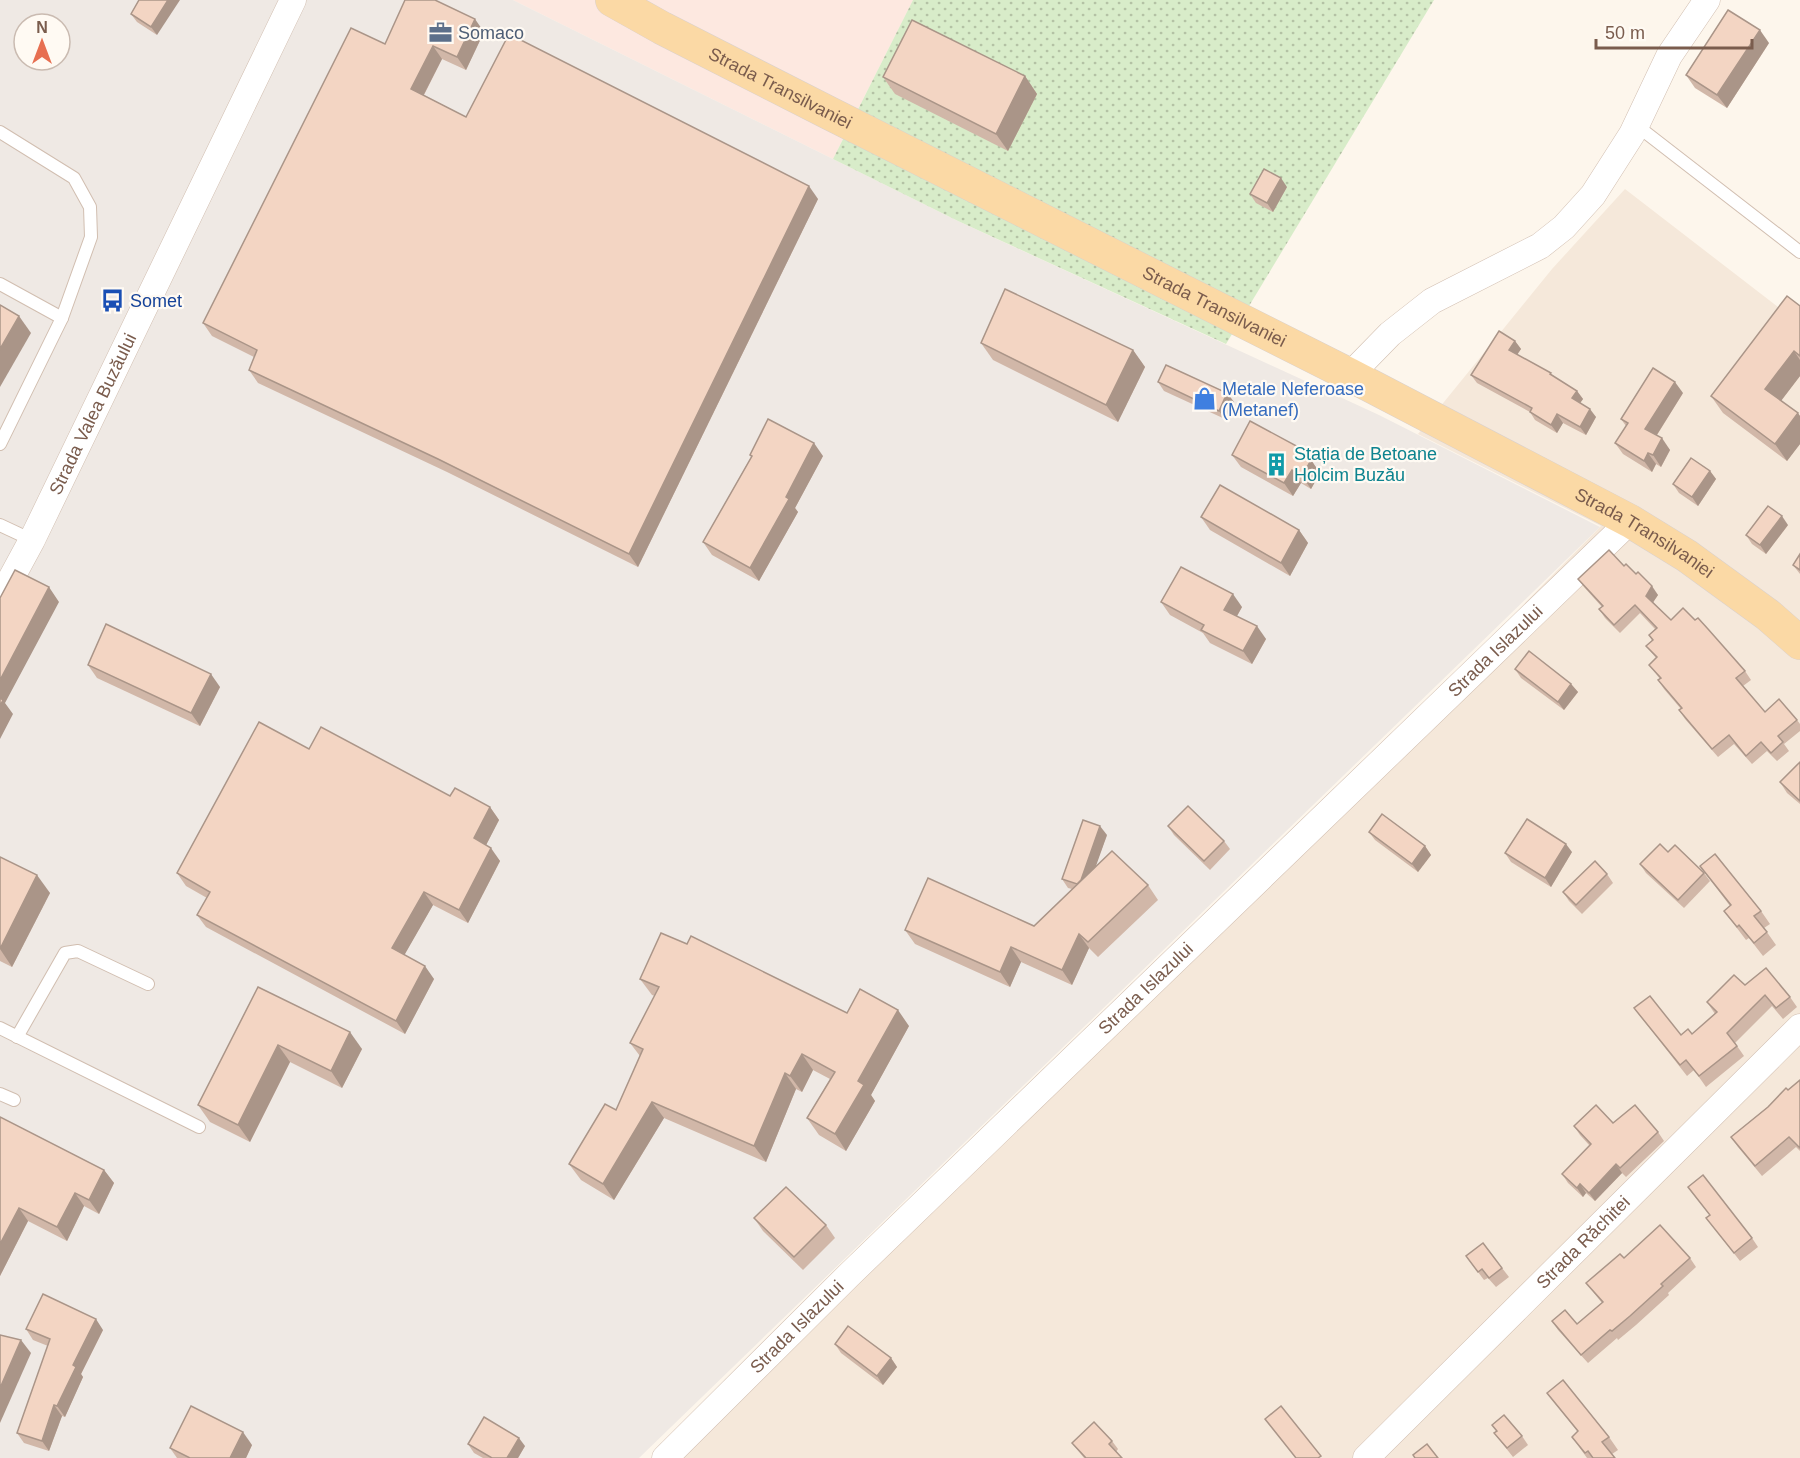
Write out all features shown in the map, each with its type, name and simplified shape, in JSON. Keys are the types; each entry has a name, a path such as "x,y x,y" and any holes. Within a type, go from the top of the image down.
{"main road":[{"name":"Strada Transilvaniei","path":"612,0 818,108 1350,375 1630,521 1696,562 1768,615 1800,643"}],"street":[{"name":"Strada Valea Buzăului","path":"0,599 32,540 293,0"},
{"path":"1350,375 1390,334 1432,301 1540,246 1564,227 1593,195 1636,125 1669,56 1707,0"},
{"name":"Strada Islazului","path":"665,1458 849,1275 1630,521"},
{"name":"Strada Răchitei","path":"1366,1458 1800,1027"}],"lane":[{"path":"1636,125 1800,252"},
{"path":"0,132 74,178 90,207 92,237 62,318 0,444"},
{"path":"0,284 62,318"},
{"path":"0,525 32,540"},
{"path":"17,1037 65,953 78,951 148,984"},
{"path":"0,1028 199,1127"},
{"path":"0,1094 14,1100"}],"shaded area":[{"path":"0,0 513,0 958,221 1379,415 1600,527 639,1458 0,1458"},
{"path":"513,0 913,0 833,159"},
{"path":"1625,189 1800,324 1800,1458 680,1458 1601,526 1418,434 1552,269"}],"green space":[{"path":"913,0 1434,0 1226,344 958,221 833,159"}],"building":[{"path":"139,0 168,0 151,27 131,14"},
{"path":"405,0 435,0 475,19 457,57 433,46 411,89 466,117 509,34 809,186 629,554 438,459 249,370 257,350 203,323 351,28 385,44"},
{"path":"1728,10 1760,30 1717,95 1686,75"},
{"path":"912,20 1025,76 996,134 883,77"},
{"path":"1264,169 1281,178 1267,203 1250,194"},
{"path":"1005,289 1133,350 1106,405 981,343"},
{"path":"1787,296 1800,306 1800,356 1794,351 1765,389 1798,413 1775,444 1711,396"},
{"path":"0,305 19,316 0,349"},
{"path":"1499,331 1515,341 1509,350 1551,373 1577,391 1572,398 1590,409 1580,427 1557,414 1551,425 1530,412 1532,408 1471,375"},
{"path":"1166,365 1227,393 1219,411 1158,382"},
{"path":"1653,368 1675,382 1645,429 1662,438 1653,455 1648,453 1644,461 1615,443 1628,423 1621,419"},
{"path":"768,419 814,443 786,497 789,499 750,568 703,542 752,456 750,455"},
{"name":"Stația de Betoane Holcim Buzău","path":"1250,421 1302,449 1299,453 1311,460 1302,476 1292,470 1284,483 1232,455"},
{"path":"1691,458 1710,471 1692,497 1673,484"},
{"path":"1220,485 1299,530 1281,563 1201,517"},
{"path":"1768,506 1782,516 1760,545 1746,535"},
{"path":"1609,550 1624,566 1626,564 1636,574 1638,572 1652,586 1646,596 1671,620 1683,608 1695,620 1698,618 1745,671 1736,678 1765,712 1779,699 1797,720 1778,736 1783,742 1771,753 1761,742 1746,756 1729,735 1712,749 1679,710 1682,708 1658,680 1661,678 1649,665 1657,657 1646,646 1653,640 1649,635 1657,628 1635,605 1614,625 1599,609 1603,606 1578,579"},
{"path":"1800,554 1800,570 1793,565"},
{"path":"1181,567 1233,594 1224,610 1257,626 1243,651 1201,630 1204,625 1161,602"},
{"path":"15,570 49,587 0,680 0,598"},
{"path":"106,624 211,674 191,713 88,665"},
{"path":"1529,651 1571,684 1558,702 1515,669"},
{"path":"259,722 309,749 321,727 450,796 455,788 490,807 474,838 491,848 459,910 424,892 392,948 425,966 396,1021 197,915 210,892 177,873"},
{"path":"1800,762 1800,801 1780,782"},
{"path":"1188,806 1224,841 1204,861 1168,826"},
{"path":"1382,814 1425,846 1412,864 1369,832"},
{"path":"1527,819 1566,844 1545,878 1505,853"},
{"path":"1083,820 1100,826 1081,880 1077,884 1062,879"},
{"path":"1660,844 1668,852 1675,845 1704,873 1678,900 1640,864"},
{"path":"1112,851 1148,885 1088,942 1079,934 1062,970 1011,947 1000,972 905,930 928,878 1034,926"},
{"path":"1715,854 1761,911 1754,916 1767,932 1754,943 1724,911 1731,905 1700,866"},
{"path":"0,857 37,875 0,949"},
{"path":"1595,861 1607,874 1576,905 1563,892"},
{"path":"661,933 687,944 691,936 847,1013 860,989 898,1010 858,1081 864,1085 835,1134 807,1118 835,1072 802,1054 790,1076 785,1073 754,1146 652,1102 603,1184 569,1164 605,1104 616,1110 643,1049 630,1043 659,987 640,979"},
{"path":"1766,968 1790,997 1776,1008 1765,995 1727,1033 1737,1046 1699,1076 1686,1060 1680,1065 1634,1008 1650,996 1681,1035 1688,1029 1692,1034 1717,1012 1707,1002 1734,975 1745,985"},
{"path":"258,987 350,1032 331,1071 278,1045 238,1125 198,1105"},
{"path":"1800,1080 1800,1148 1789,1137 1755,1166 1731,1137 1768,1107 1786,1088 1788,1090"},
{"path":"1596,1105 1613,1123 1635,1105 1658,1132 1620,1168 1616,1164 1589,1193 1580,1184 1577,1188 1562,1174 1591,1144 1574,1126"},
{"path":"0,1117 104,1170 89,1200 75,1193 57,1227 19,1208 0,1244"},
{"path":"1703,1175 1752,1238 1734,1253 1706,1218 1710,1215 1688,1187"},
{"path":"786,1187 826,1225 794,1257 754,1218"},
{"path":"1660,1225 1690,1258 1630,1316 1581,1355 1552,1321 1565,1310 1577,1324 1603,1302 1586,1283 1620,1254 1624,1258"},
{"path":"1483,1243 1502,1268 1489,1278 1482,1269 1478,1272 1466,1256"},
{"path":"43,1294 96,1319 73,1365 76,1367 57,1406 54,1405 42,1441 17,1433 50,1339 26,1329"},
{"path":"848,1326 891,1358 877,1376 835,1344"},
{"path":"0,1335 21,1340 0,1388"},
{"path":"1563,1380 1609,1437 1602,1442 1615,1458 1593,1458 1588,1451 1585,1453 1572,1437 1578,1431 1547,1393"},
{"path":"191,1406 243,1432 230,1458 190,1458 170,1448"},
{"path":"1281,1406 1321,1456 1296,1458 1265,1419"},
{"path":"1504,1415 1522,1436 1507,1448 1494,1433 1497,1431 1492,1425"},
{"path":"484,1417 519,1438 507,1458 492,1458 468,1444"},
{"path":"1094,1422 1112,1441 1109,1444 1122,1458 1086,1458 1072,1443"},
{"path":"1427,1444 1438,1458 1415,1458 1413,1455"}],"place":[{"name":"Somaco","path":"440,33"},
{"name":"Somet","path":"112,301"},
{"name":"Metale Neferoase (Metanef)","path":"1204,399"},
{"name":"Stația de Betoane Holcim Buzău","path":"1276,464"}]}
